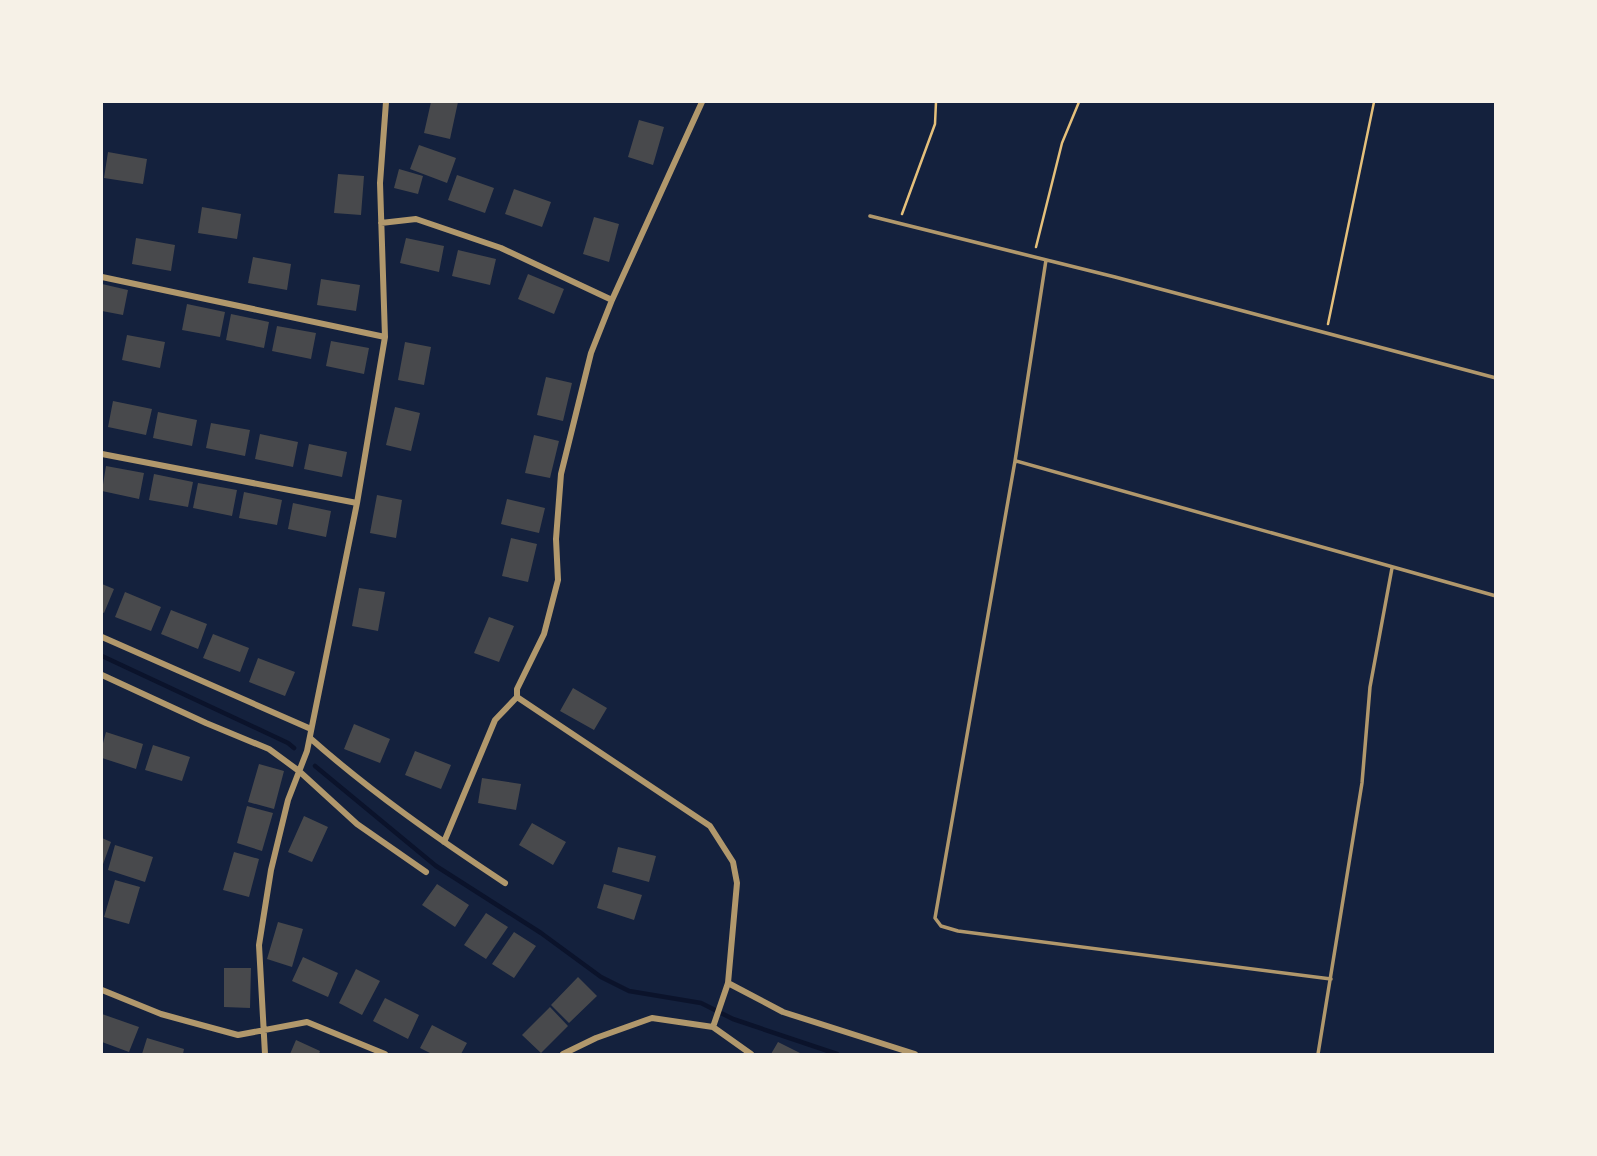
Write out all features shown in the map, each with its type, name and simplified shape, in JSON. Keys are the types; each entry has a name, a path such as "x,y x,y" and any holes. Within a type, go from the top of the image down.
{"street":[{"path":"265,1055 259,945 271,870 288,800 310,738 357,503 385,337 380,183 386,102"},
{"path":"444,842 495,720 517,697 517,689 544,634 558,580 556,539 561,474 591,353 612,300 702,102"},
{"path":"382,223 416,219 501,248 612,300"},
{"path":"102,277 385,337"},
{"path":"102,454 357,503"},
{"path":"102,636 311,729"},
{"path":"102,675 205,723 269,749 299,771 357,824 426,872"},
{"path":"517,697 710,826 733,862 737,883 728,983 713,1027"},
{"path":"310,738 349,773 505,883"},
{"path":"728,983 783,1012 915,1055"},
{"path":"102,990 162,1014 239,1035 307,1022 385,1055"},
{"path":"563,1055 596,1038 652,1018 713,1027 751,1055"}],"lane":[{"path":"870,216 1496,378"},
{"path":"1046,260 1015,461 935,918 941,926 958,931 1331,979"},
{"path":"1015,461 1496,596"},
{"path":"1318,1055 1362,783 1370,687 1392,568"}],"path":[{"path":"898,223 935,124 936,102"},
{"path":"1033,257 1062,143 1079,102"},
{"path":"1326,334 1374,102"}],"building":[{"path":"431,102 458,102 450,139 424,133"},
{"path":"639,120 664,127 653,165 628,157"},
{"path":"419,145 456,158 447,183 410,169"},
{"path":"108,152 147,159 143,184 104,178"},
{"path":"399,169 423,176 418,194 394,188"},
{"path":"338,174 364,176 361,215 334,213"},
{"path":"457,175 494,188 485,213 448,200"},
{"path":"514,189 551,202 542,227 505,214"},
{"path":"202,207 241,214 237,239 198,233"},
{"path":"594,217 619,224 609,262 583,254"},
{"path":"136,238 175,245 171,271 132,264"},
{"path":"406,238 444,246 439,272 400,263"},
{"path":"458,250 496,259 490,285 452,276"},
{"path":"253,257 291,264 287,290 248,283"},
{"path":"528,274 564,289 554,314 518,299"},
{"path":"321,279 360,285 356,311 317,305"},
{"path":"102,284 128,290 123,315 102,311"},
{"path":"187,304 225,312 220,337 182,330"},
{"path":"231,314 269,322 264,348 226,340"},
{"path":"277,326 316,333 311,359 272,351"},
{"path":"127,335 165,342 160,368 122,360"},
{"path":"331,341 369,348 364,374 326,366"},
{"path":"405,342 431,347 424,385 398,380"},
{"path":"546,377 572,383 563,421 537,415"},
{"path":"113,401 152,409 146,435 108,427"},
{"path":"395,407 420,413 411,451 386,445"},
{"path":"158,412 197,420 192,446 153,438"},
{"path":"211,423 250,430 245,456 206,448"},
{"path":"260,434 298,442 293,467 255,459"},
{"path":"534,435 559,441 550,478 525,473"},
{"path":"309,444 347,452 342,477 304,469"},
{"path":"106,466 144,473 139,499 102,491"},
{"path":"154,474 193,482 188,507 149,500"},
{"path":"198,483 237,490 232,516 193,508"},
{"path":"244,492 282,500 277,525 239,518"},
{"path":"377,495 402,500 396,538 370,533"},
{"path":"507,499 545,508 539,533 501,524"},
{"path":"293,503 331,511 326,537 288,529"},
{"path":"511,538 537,544 528,582 502,576"},
{"path":"102,584 114,589 104,613 102,612"},
{"path":"359,588 385,592 378,631 352,626"},
{"path":"125,592 161,607 151,631 115,617"},
{"path":"171,610 207,624 198,649 161,634"},
{"path":"489,617 514,626 499,662 474,653"},
{"path":"213,634 249,648 240,672 203,658"},
{"path":"258,658 295,672 285,696 249,682"},
{"path":"573,688 607,708 594,730 560,711"},
{"path":"354,724 390,739 380,763 344,749"},
{"path":"106,732 143,744 136,769 102,758"},
{"path":"153,745 190,757 182,781 145,770"},
{"path":"415,751 451,765 441,789 405,775"},
{"path":"259,764 284,771 274,809 248,802"},
{"path":"482,778 521,784 516,810 478,803"},
{"path":"247,806 273,813 262,851 237,843"},
{"path":"304,816 328,827 312,862 288,852"},
{"path":"532,823 566,842 553,865 519,845"},
{"path":"102,838 111,842 102,867"},
{"path":"115,845 153,857 145,882 108,870"},
{"path":"618,847 656,856 649,882 612,872"},
{"path":"234,852 259,859 249,897 223,890"},
{"path":"115,880 140,887 129,924 104,917"},
{"path":"437,884 469,905 455,927 422,905"},
{"path":"604,884 642,895 634,920 597,908"},
{"path":"486,913 508,927 486,959 464,945"},
{"path":"278,922 303,929 292,967 267,959"},
{"path":"514,932 536,946 514,978 492,964"},
{"path":"303,957 338,973 328,997 292,981"},
{"path":"224,968 251,968 250,1008 224,1007"},
{"path":"356,969 380,981 362,1015 339,1003"},
{"path":"578,977 597,996 569,1023 551,1005"},
{"path":"385,998 419,1015 408,1039 373,1021"},
{"path":"550,1007 568,1026 541,1053 522,1035"},
{"path":"102,1014 139,1027 129,1052 102,1042"},
{"path":"432,1025 467,1043 461,1054 432,1054 420,1048"},
{"path":"147,1038 184,1049 183,1054 142,1054"},
{"path":"296,1040 320,1051 319,1054 290,1054"},
{"path":"778,1042 802,1054 771,1054"}],"waterway":[{"path":"102,656 294,748"},
{"path":"315,766 436,866 541,933 601,977 629,991 701,1003 733,1019 837,1054"}]}
